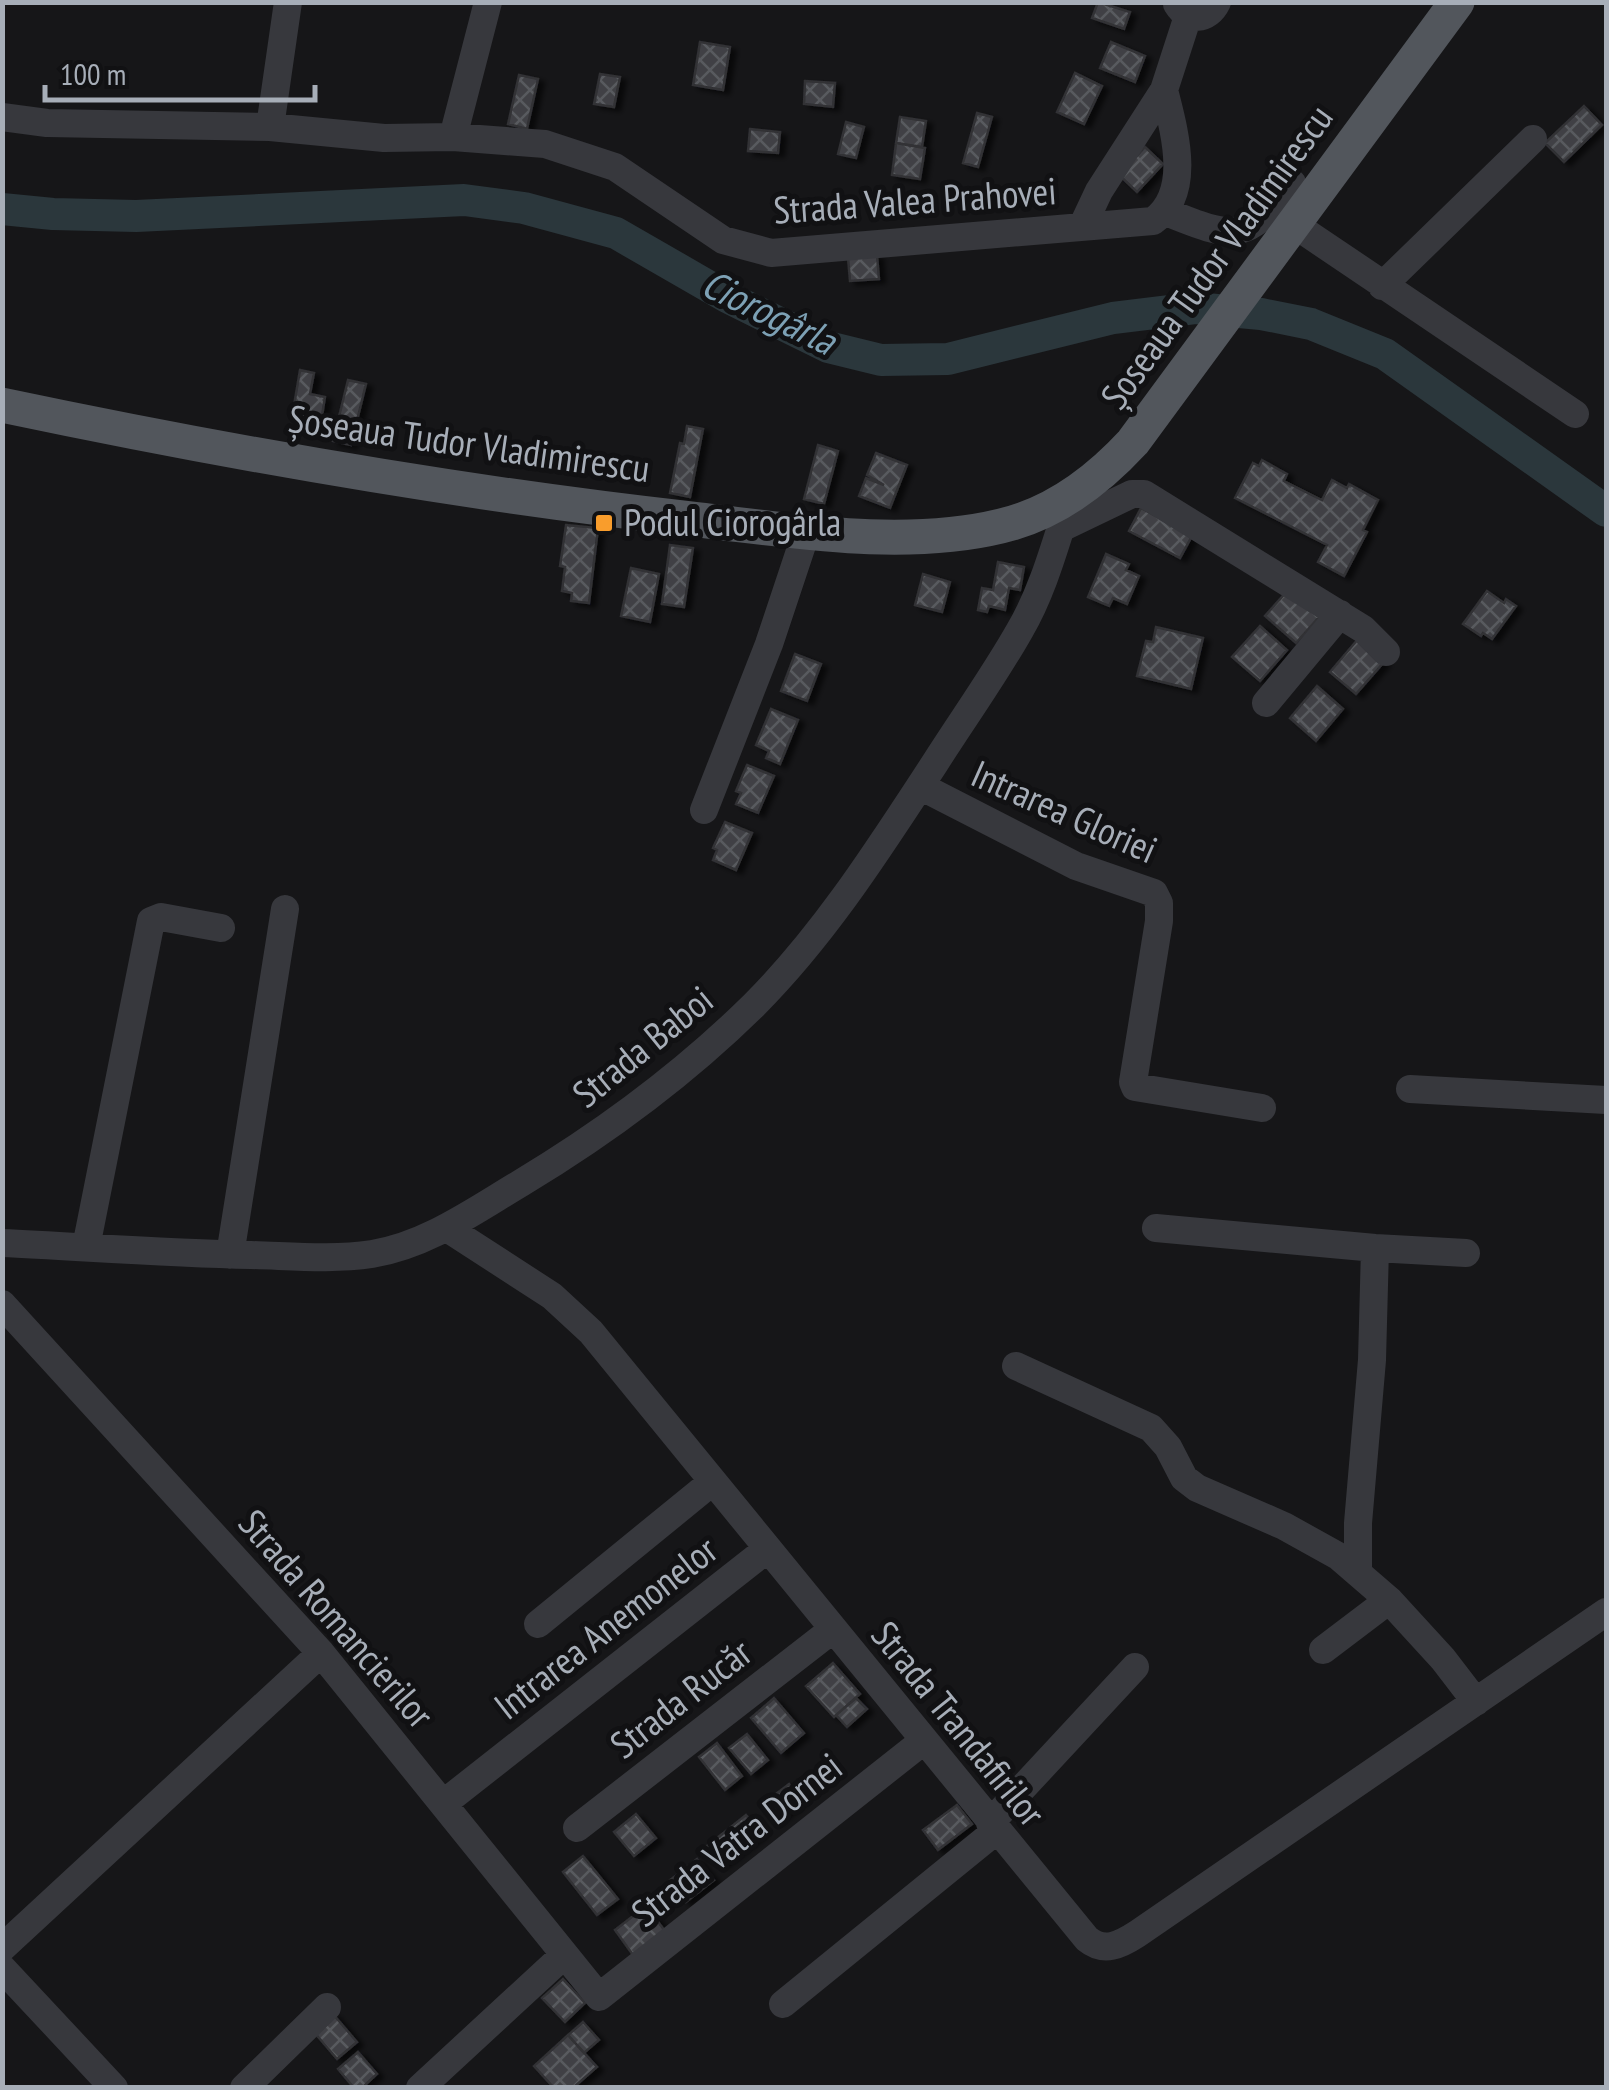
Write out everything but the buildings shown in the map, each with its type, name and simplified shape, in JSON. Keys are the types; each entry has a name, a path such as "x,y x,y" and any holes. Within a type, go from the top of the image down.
{"main road":[{"name":"Șoseaua Tudor Vladimirescu","path":"2,405 167,440 446,487 609,510 806,530 911,536 972,532 1004,526 1043,511 1066,512 1153,420 1457,2"}],"street":[{"path":"270,127 288,2"},
{"path":"454,137 488,2"},
{"path":"1183,9 1204,17 1217,2"},
{"name":"Strada Valea Prahovei","path":"1083,225 1108,176 1164,90 1183,9"},
{"name":"Strada Valea Prahovei","path":"2,117 48,123 270,127 384,138 454,137 545,144 616,167 723,240 771,252 1153,221 1166,212 1174,197 1176,181 1176,152 1164,90"},
{"path":"1382,286 1533,139"},
{"path":"1166,212 1208,229 1230,233 1251,227 1269,214 1292,183"},
{"path":"1292,229 1575,414"},
{"path":"1066,512 1144,494 1364,629 1386,652"},
{"name":"Strada Baboi","path":"2,1243 230,1255 373,1254 447,1228 544,1169 702,1054 756,1003 820,930 920,786 1021,629 1066,512"},
{"path":"704,810 768,644 806,530"},
{"path":"1266,702 1340,614"},
{"name":"Intrarea Gloriei","path":"920,786 1076,866 1154,894 1159,903 1159,921 1133,1082 1136,1087 1262,1108"},
{"path":"230,1255 284,909"},
{"path":"86,1247 150,921 161,918 221,928"},
{"path":"1410,1089 1606,1100"},
{"name":"Strada Trandafirilor","path":"447,1228 552,1296 578,1320 922,1742 1086,1939 1099,1946 1120,1944 1606,1612"},
{"path":"1156,1228 1466,1253"},
{"path":"1358,1572 1376,1248"},
{"name":"Strada Romancierilor","path":"2,1304 321,1653 599,1997"},
{"path":"1016,1366 1151,1428 1168,1446 1184,1478 1197,1488 1284,1526 1338,1556 1388,1600 1443,1659 1476,1702"},
{"path":"538,1624 712,1482"},
{"name":"Intrarea Anemonelor","path":"444,1803 766,1550"},
{"path":"1323,1650 1388,1600"},
{"name":"Strada Rucăr","path":"577,1828 832,1630"},
{"path":"2,1948 321,1653"},
{"path":"783,2004 994,1827 1135,1667"},
{"name":"Strada Vatra Dornei","path":"599,1997 922,1742"},
{"path":"420,2088 564,1955"},
{"path":"2,1968 114,2088"},
{"path":"244,2088 327,2007"}],"waterway":[{"name":"Ciorogârla","path":"2,209 136,216 464,200 524,208 616,233 727,297 828,347 881,360 948,359 1113,318 1195,308 1261,314 1311,324 1385,354 1606,511"}],"place":[{"name":"Podul Ciorogârla","path":"604,523"}]}
